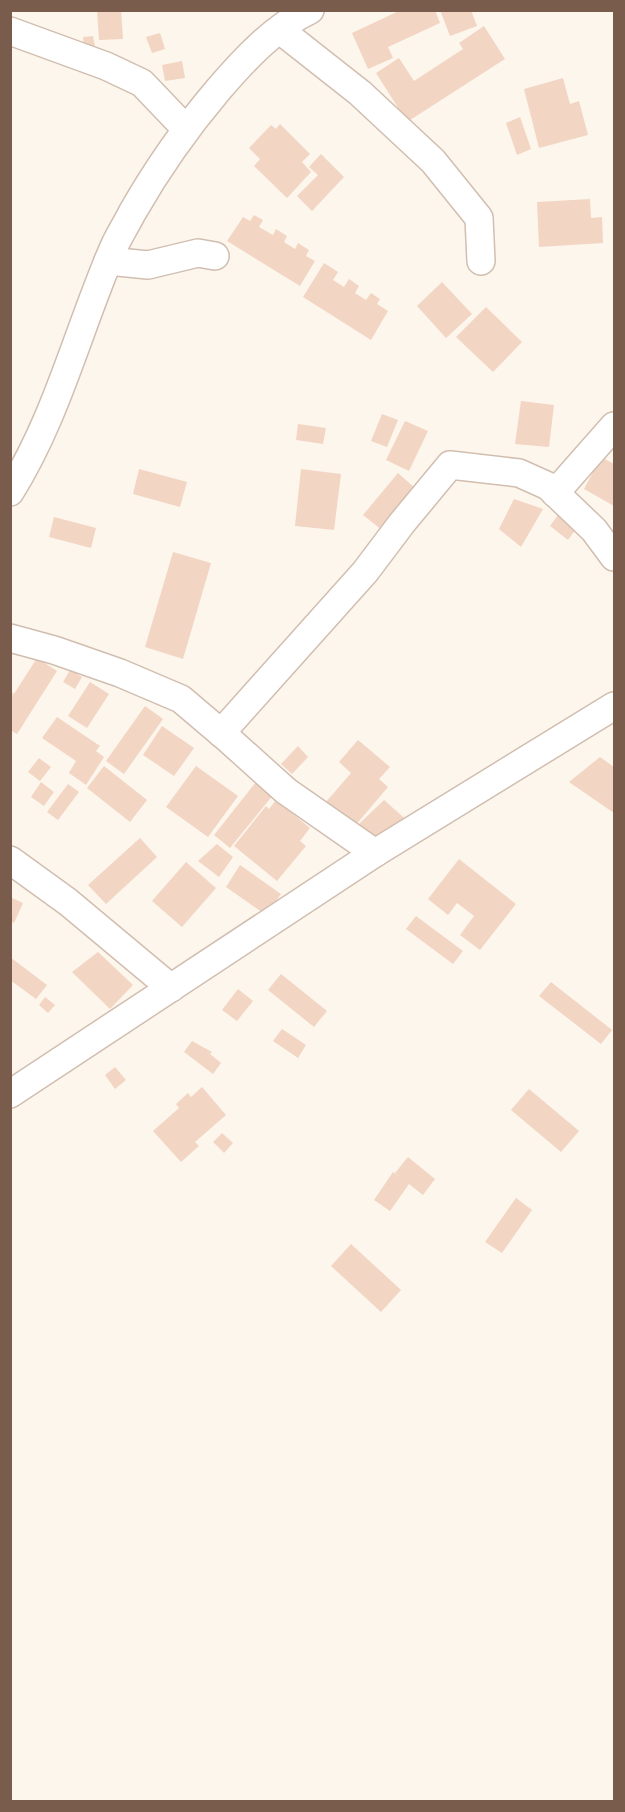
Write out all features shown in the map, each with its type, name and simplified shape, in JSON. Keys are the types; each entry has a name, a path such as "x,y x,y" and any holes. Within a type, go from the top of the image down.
{"street":[{"path":"10,492 27,466 60,390 113,248 149,182 186,129 243,60 296,17 310,10"},
{"path":"280,30 360,93 433,161 479,218 481,261"},
{"path":"10,31 106,66 142,83 186,129"},
{"path":"108,261 148,265 198,253 215,256"},
{"path":"555,493 615,426"},
{"path":"221,733 365,572 450,465 519,473 548,486 594,530 615,557"},
{"path":"10,638 54,650 120,673 181,699 286,791 375,852"},
{"path":"10,1094 375,852 615,706"},
{"path":"10,860 68,902 171,988"}],"building":[{"path":"97,10 121,10 123,39 99,40"},
{"path":"401,10 435,10 440,23 388,47 393,58 368,69 352,33"},
{"path":"440,10 471,10 477,26 450,36"},
{"path":"484,26 505,59 407,122 376,73 399,58 414,81 463,49 459,43"},
{"path":"160,33 165,49 152,53 146,37"},
{"path":"93,36 95,47 84,49 83,37"},
{"path":"182,61 185,78 165,81 162,65"},
{"path":"563,78 570,104 579,101 588,135 539,148 524,89"},
{"path":"520,117 531,149 517,155 506,123"},
{"path":"280,124 310,154 302,162 311,172 287,198 254,166 260,159 249,148 271,125 276,129"},
{"path":"321,154 344,177 312,211 297,196 318,175 309,167"},
{"path":"590,199 591,218 602,217 603,243 539,247 537,202"},
{"path":"254,215 263,220 259,227 273,235 276,229 287,236 284,242 295,249 298,243 309,250 306,256 315,261 300,286 227,241 243,217 250,221"},
{"path":"324,263 338,272 333,280 344,287 349,279 359,286 355,293 366,300 371,293 380,299 377,304 388,311 371,340 303,297"},
{"path":"442,282 472,314 446,338 417,306"},
{"path":"486,307 522,342 493,372 456,337"},
{"path":"521,401 554,405 549,447 515,444"},
{"path":"382,414 398,420 387,447 371,441"},
{"path":"405,421 428,431 409,471 386,460"},
{"path":"298,424 326,428 323,444 296,440"},
{"path":"601,457 614,464 614,506 584,489"},
{"path":"139,469 187,482 180,507 133,494"},
{"path":"301,469 341,474 334,530 295,526"},
{"path":"398,473 416,489 382,530 363,515"},
{"path":"514,499 543,509 521,547 499,529"},
{"path":"563,508 581,522 568,540 550,526"},
{"path":"54,517 96,528 91,548 49,537"},
{"path":"173,552 211,563 183,659 145,647"},
{"path":"37,658 57,671 17,734 10,730 10,700"},
{"path":"70,670 82,677 75,689 63,682"},
{"path":"90,682 109,694 87,728 68,716"},
{"path":"145,706 163,719 124,774 106,761"},
{"path":"57,717 100,746 96,751 104,757 86,785 69,773 76,761 42,738"},
{"path":"162,726 194,748 174,776 143,755"},
{"path":"358,740 390,767 379,779 388,787 354,827 326,802 351,773 339,762"},
{"path":"298,746 308,757 292,774 281,764"},
{"path":"600,757 614,767 614,813 569,782"},
{"path":"39,758 51,767 40,781 28,772"},
{"path":"104,766 147,800 130,822 87,788"},
{"path":"196,766 238,796 208,837 166,807"},
{"path":"41,782 54,792 44,806 31,797"},
{"path":"256,782 273,795 230,848 214,835"},
{"path":"68,784 79,792 58,820 47,812"},
{"path":"276,800 310,828 300,841 306,846 277,881 234,846 266,806 269,809"},
{"path":"384,800 410,823 382,842 359,824"},
{"path":"140,838 157,857 106,904 88,885"},
{"path":"217,844 233,857 219,877 198,861"},
{"path":"459,859 516,904 480,950 460,935 474,916 457,903 448,915 428,899"},
{"path":"186,862 216,888 182,927 152,901"},
{"path":"240,865 281,894 266,915 226,887"},
{"path":"10,897 23,903 14,923 10,921"},
{"path":"416,916 463,951 453,964 406,929"},
{"path":"98,952 133,985 110,1009 72,972"},
{"path":"10,957 47,985 36,999 10,980"},
{"path":"281,974 327,1011 314,1027 268,990"},
{"path":"551,982 612,1030 601,1044 539,996"},
{"path":"238,989 253,1001 237,1021 222,1010"},
{"path":"45,997 55,1005 48,1013 39,1005"},
{"path":"282,1029 306,1045 298,1058 273,1041"},
{"path":"192,1041 212,1052 210,1054 221,1063 213,1074 184,1052"},
{"path":"115,1067 126,1080 115,1089 105,1075"},
{"path":"202,1087 226,1115 195,1142 199,1146 181,1162 153,1131 179,1108 176,1104 188,1093 191,1097"},
{"path":"529,1089 579,1131 561,1152 511,1110"},
{"path":"222,1133 233,1143 224,1153 213,1142"},
{"path":"408,1157 435,1179 423,1195 409,1184 390,1211 374,1200 393,1172 404,1180 395,1173"},
{"path":"516,1198 532,1210 502,1253 485,1242"},
{"path":"351,1244 401,1290 381,1312 331,1266"}]}
